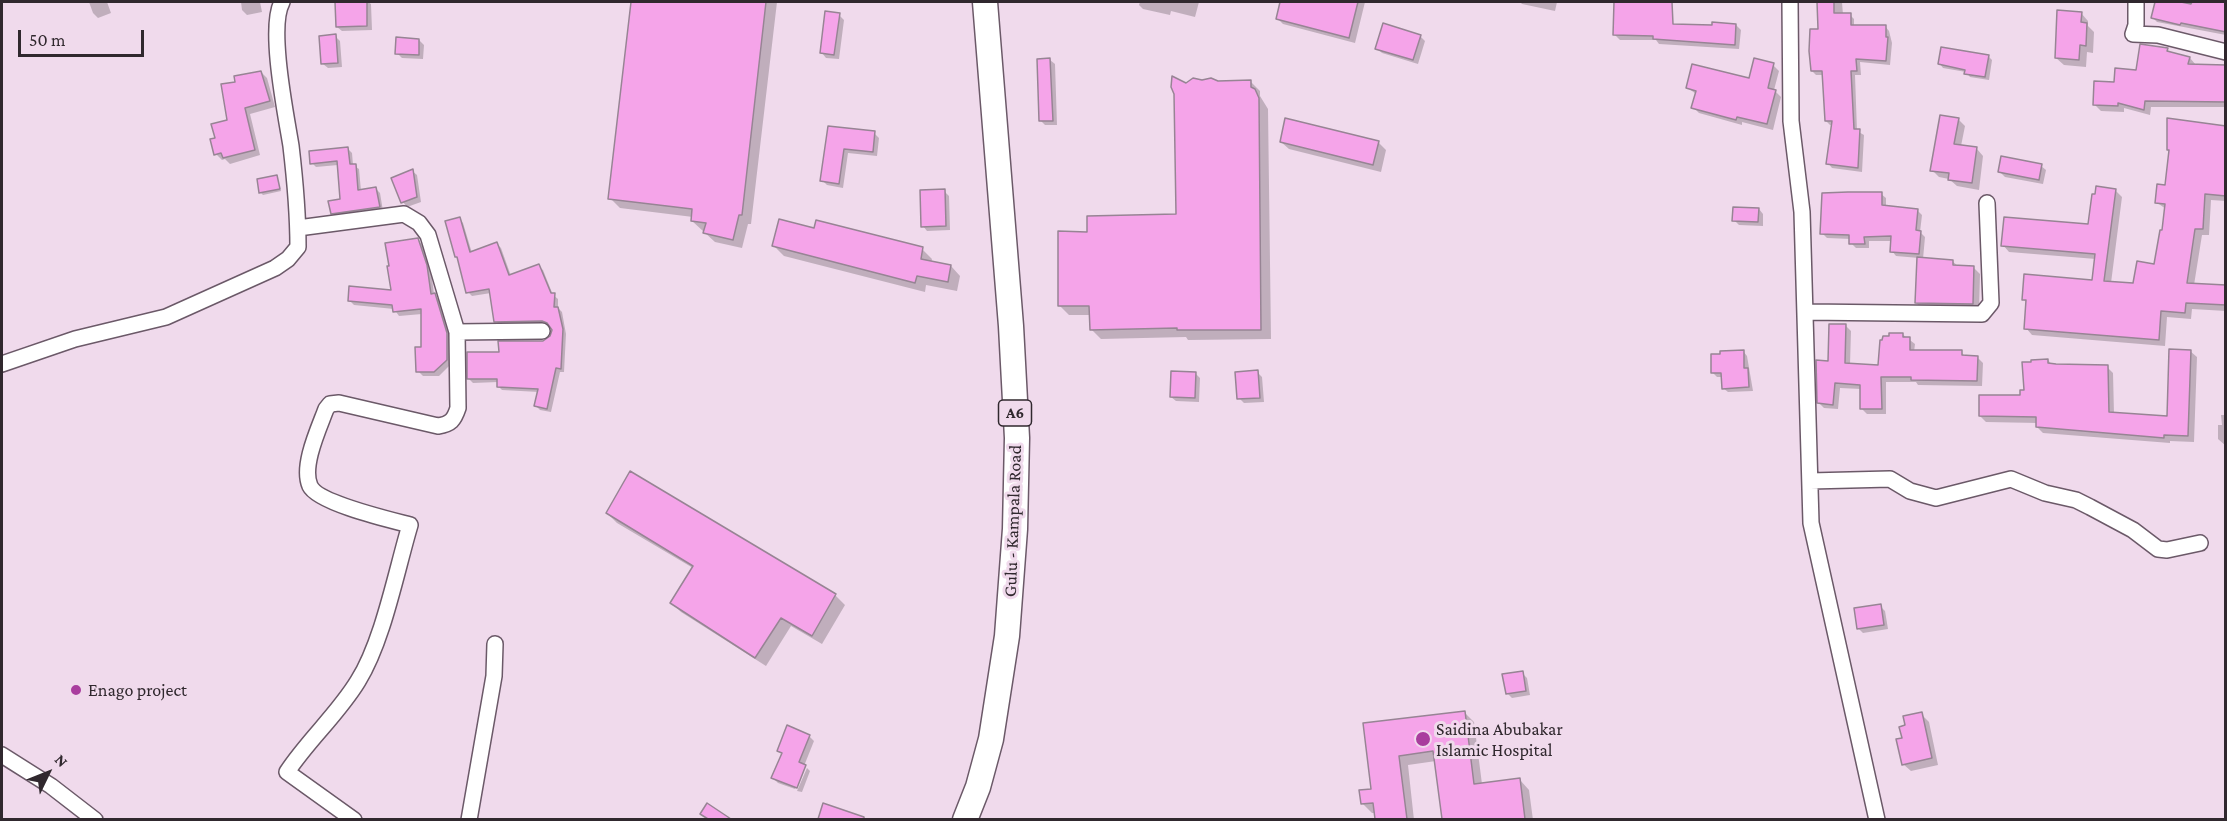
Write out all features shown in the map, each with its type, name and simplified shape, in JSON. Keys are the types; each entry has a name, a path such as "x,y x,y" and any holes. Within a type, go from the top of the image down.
{"main road":[{"name":"Gulu - Kampala Road","path":"965,819 978,787 991,739 1007,636 1015,530 1017,438 1011,326 985,2"}],"street":[{"path":"2,364 75,339 166,316 275,268 288,259 298,247 290,143 283,107 277,29 277,12 282,2"},
{"path":"1790,2 1791,121 1802,212 1811,523 1877,819"},
{"path":"2136,2 2136,26 2133,34 2158,35 2226,52"},
{"path":"1806,312 1982,314 1991,303 1987,203"},
{"path":"298,228 404,214 418,223 428,235 457,332 458,408 451,423 438,426 334,403 326,409 312,447 308,468 310,486 320,495 372,516 410,525 384,614 363,671 349,694 287,771 354,819"},
{"path":"457,332 542,331"},
{"path":"1810,481 1890,479 1910,491 1936,498 2011,479 2045,493 2090,507 2133,530 2158,549 2167,550 2200,543"},
{"path":"469,819 494,675 495,644"},
{"path":"2,755 51,786 95,819"}],"building":[{"path":"335,2 367,2 367,26 336,27"},
{"path":"631,2 766,2 742,215 739,215 733,240 703,233 706,223 691,221 692,209 608,199"},
{"path":"1280,2 1358,2 1349,38 1276,19"},
{"path":"1614,2 1672,2 1673,24 1712,25 1712,22 1736,24 1735,45 1653,39 1653,36 1613,35"},
{"path":"1817,2 1834,2 1834,13 1851,13 1851,25 1886,25 1886,37 1888,37 1886,61 1856,59 1857,71 1851,71 1854,129 1860,129 1858,168 1826,164 1832,121 1825,121 1822,71 1811,71 1809,51 1810,29 1818,29"},
{"path":"2155,2 2191,4 2192,2 2226,2 2226,32 2151,18"},
{"path":"2057,10 2082,12 2081,22 2087,23 2086,46 2080,45 2079,60 2055,58"},
{"path":"825,11 840,13 834,55 820,53"},
{"path":"1383,23 1421,35 1413,60 1375,49"},
{"path":"336,34 338,63 321,64 319,36"},
{"path":"396,37 419,39 419,55 395,54"},
{"path":"2140,44 2168,48 2167,51 2190,57 2188,64 2226,65 2226,102 2145,101 2144,110 2118,103 2118,106 2093,105 2094,81 2114,82 2115,68 2136,70"},
{"path":"1941,47 1989,55 1985,77 1964,74 1965,70 1938,64"},
{"path":"1050,58 1053,121 1039,121 1037,59"},
{"path":"1754,58 1774,63 1768,88 1776,90 1767,124 1737,117 1736,120 1691,108 1696,91 1686,88 1692,64 1749,78"},
{"path":"261,71 270,101 245,108 255,150 223,158 221,153 214,155 210,139 215,138 211,124 227,120 221,84 235,82 234,76"},
{"path":"1172,76 1186,83 1193,78 1202,80 1211,78 1218,81 1251,80 1251,87 1255,89 1259,98 1261,330 1177,330 1177,328 1090,330 1089,306 1058,306 1058,231 1087,232 1087,216 1176,214"},
{"path":"1940,115 1959,118 1954,144 1977,147 1972,183 1948,180 1949,173 1930,171"},
{"path":"1285,118 1379,141 1373,165 1280,142"},
{"path":"2167,118 2226,126 2226,196 2205,194 2203,229 2195,229 2187,283 2226,285 2226,305 2186,303 2185,313 2161,311 2159,340 2024,329 2026,300 2022,300 2024,274 2092,280 2095,254 2001,246 2004,217 2088,224 2092,194 2095,194 2096,186 2116,189 2104,281 2133,283 2137,261 2154,264 2160,230 2162,230 2165,204 2155,203 2157,184 2165,185 2169,150 2167,150"},
{"path":"828,126 875,131 873,152 844,149 839,184 820,181"},
{"path":"348,147 350,164 356,164 358,190 376,187 380,207 331,214 328,201 340,199 337,161 310,164 309,151"},
{"path":"2001,156 2042,164 2039,180 1998,172"},
{"path":"413,169 417,197 401,203 391,178"},
{"path":"277,175 280,189 259,193 257,179"},
{"path":"945,189 946,226 921,227 920,190"},
{"path":"1882,192 1882,205 1918,209 1916,230 1921,231 1919,254 1890,252 1891,236 1864,237 1865,244 1849,244 1849,235 1820,234 1822,193"},
{"path":"1733,207 1759,208 1758,222 1732,221"},
{"path":"460,217 470,252 497,242 509,275 539,264 551,293 555,293 554,307 558,307 563,329 561,369 556,368 547,409 534,406 538,389 497,387 497,379 467,379 467,352 499,352 498,341 543,341 550,336 552,330 547,323 542,321 494,322 489,289 466,293 445,221"},
{"path":"779,219 814,228 816,220 923,247 921,259 951,265 948,282 917,276 915,283 772,246"},
{"path":"418,238 427,265 431,294 435,293 447,333 447,360 434,372 416,372 415,347 421,347 421,309 393,312 392,305 348,301 349,286 391,290 385,243"},
{"path":"1917,257 1953,260 1953,265 1974,266 1973,304 1915,303"},
{"path":"1829,324 1846,324 1845,363 1878,365 1880,340 1883,336 1889,336 1889,333 1903,333 1903,337 1910,337 1910,350 1962,350 1962,355 1978,356 1977,381 1881,377 1882,409 1860,409 1860,385 1835,383 1833,405 1817,403 1816,360 1828,361"},
{"path":"2169,349 2191,350 2188,436 2164,435 2164,438 2036,427 2036,417 1979,416 1979,395 2020,395 2020,390 2024,390 2022,362 2048,359 2048,363 2056,364 2108,365 2109,412 2167,416"},
{"path":"1744,350 1744,368 1748,368 1749,387 1722,389 1721,373 1711,373 1711,354 1720,354 1720,351"},
{"path":"1258,370 1260,398 1237,399 1235,372"},
{"path":"1171,371 1196,372 1195,398 1170,397"},
{"path":"630,471 836,594 812,636 781,618 755,658 670,603 693,566 606,513"},
{"path":"1881,604 1884,625 1857,629 1854,608"},
{"path":"1523,671 1526,691 1506,694 1502,674"},
{"path":"1465,711 1474,784 1520,778 1525,819 1442,819 1433,751 1399,756 1407,819 1375,819 1373,803 1361,804 1359,790 1371,789 1363,723"},
{"path":"1922,712 1932,758 1902,765 1896,739 1902,738 1899,727 1905,725 1903,716"},
{"path":"787,725 810,735 799,762 806,765 797,788 771,778 782,753 777,751"},
{"path":"707,803 731,819 708,819 700,814"},
{"path":"823,803 864,817 864,819 818,819"}],"place":[{"name":"Enago project","path":"76,690"},
{"name":"Saidina Abubakar Islamic Hospital","path":"1423,739"}]}
